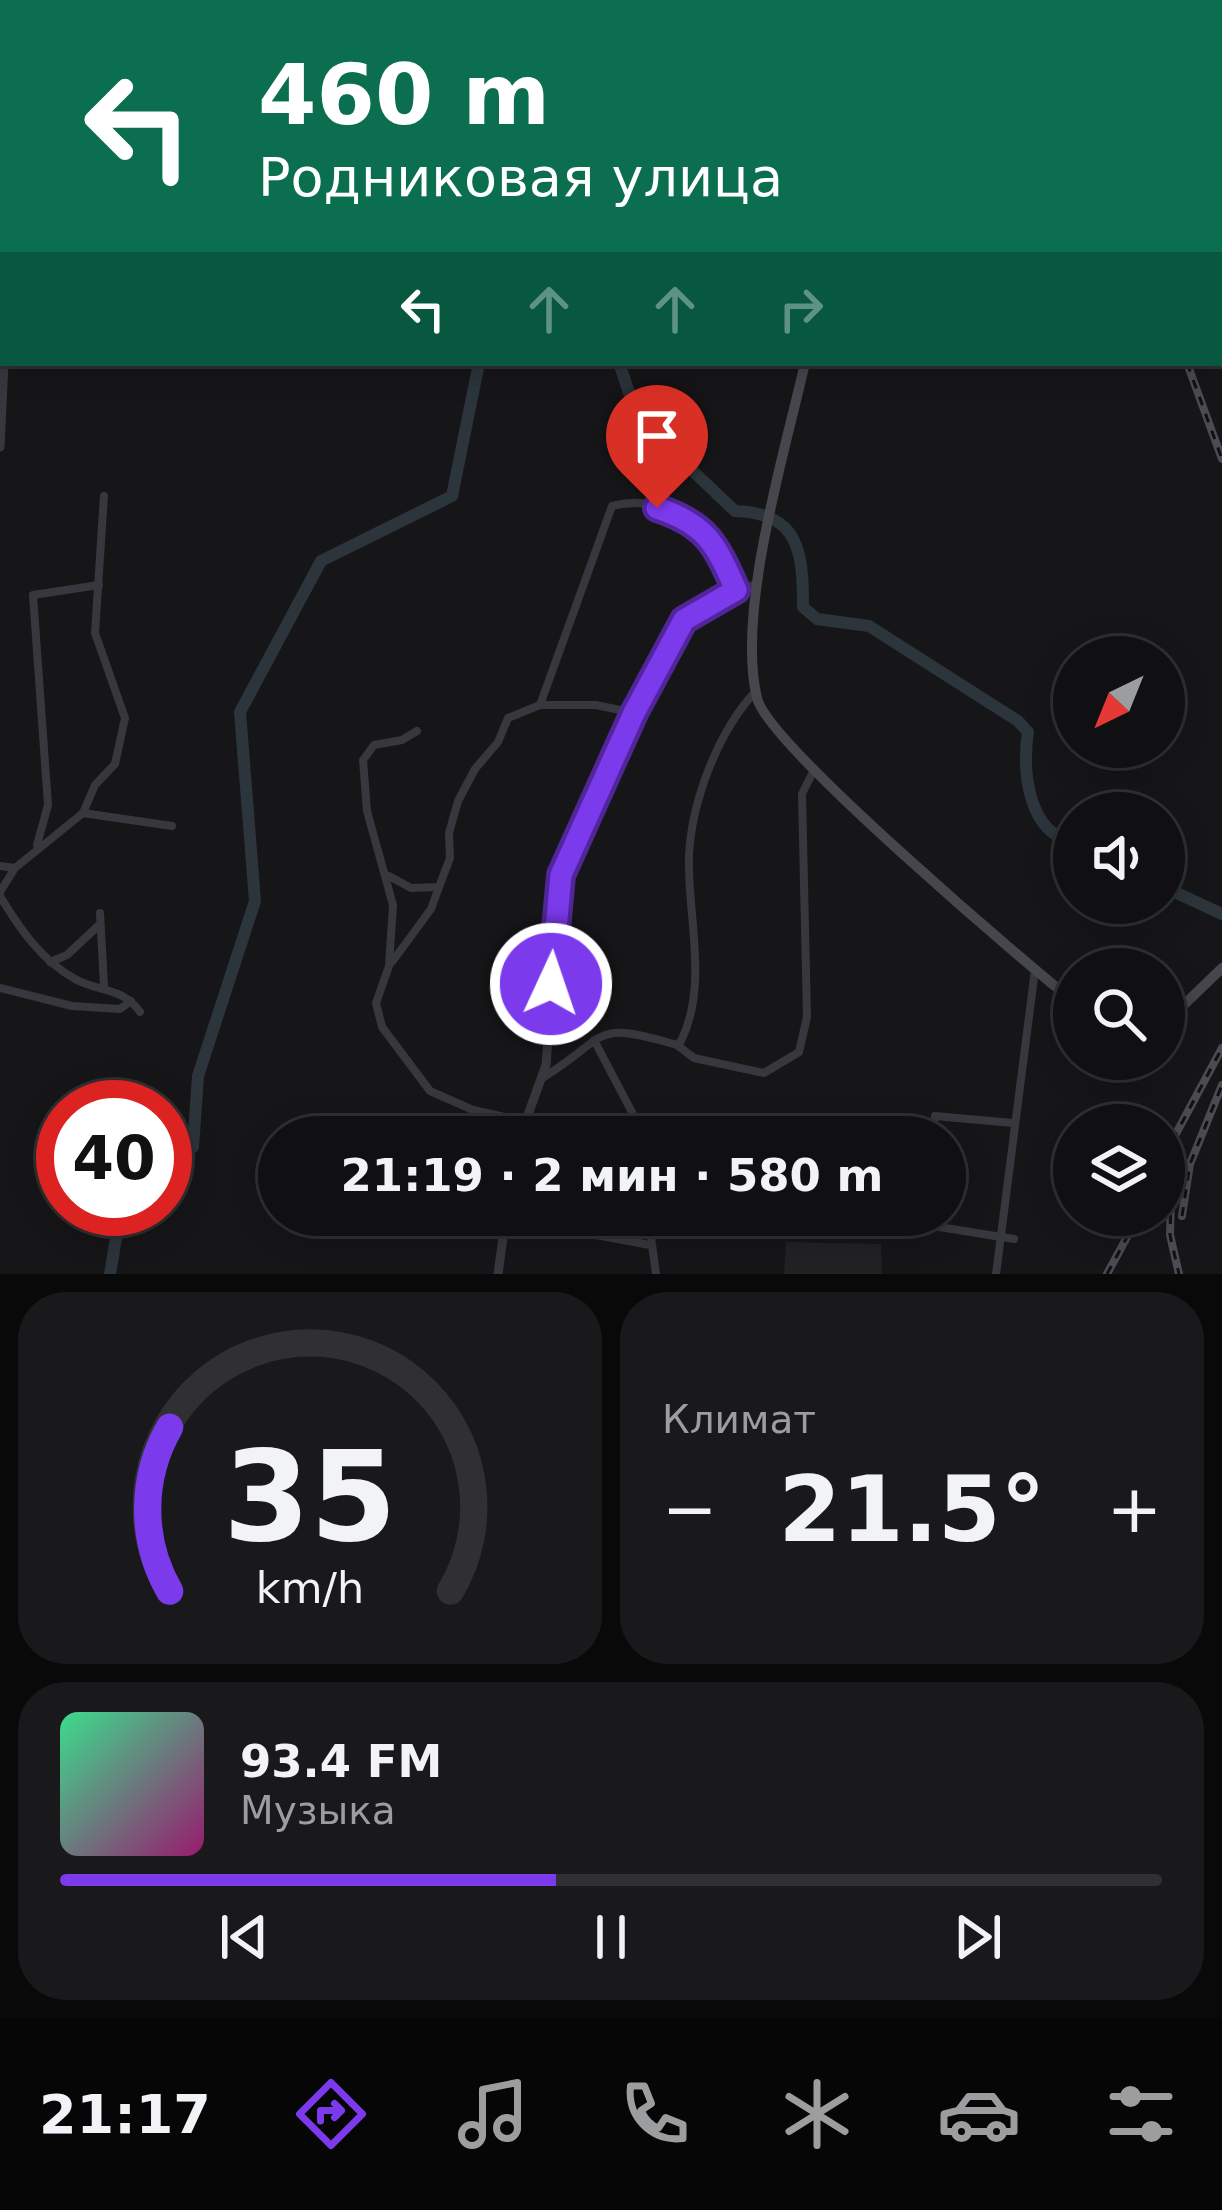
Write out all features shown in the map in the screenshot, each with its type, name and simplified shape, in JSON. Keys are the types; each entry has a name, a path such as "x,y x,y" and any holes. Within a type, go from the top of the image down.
{"main road":[{"path":"804,366 755,585 755,692 766,721 1053,985"},
{"path":"1185,1004 1222,968"}],"street":[{"path":"0,447 4,366"},
{"path":"104,496 95,633 125,718 115,764 95,785 82,813 37,845 15,868 0,894 18,927 50,962 89,986 104,986 131,1000 140,1012"},
{"path":"540,705 612,506 657,508 692,519 709,537 736,590"},
{"path":"37,845 48,805 33,595 99,585"},
{"path":"525,1116 546,1065 561,875 634,713 684,620 736,590 755,585"},
{"path":"677,1045 688,1024 695,962 689,855 694,821 724,734 755,692"},
{"path":"503,1116 473,1110 419,1083 382,1027 376,1004 389,966 431,909 450,858 449,833 458,801 508,718 540,705 596,705 634,713"},
{"path":"389,966 389,876 367,811 363,760 374,745 403,740 417,730"},
{"path":"540,1080 594,1039 623,1029 677,1045 694,1058 764,1073 799,1052 807,1018 802,794 814,770"},
{"path":"82,813 172,826"},
{"path":"0,866 15,868"},
{"path":"389,876 411,888 439,887"},
{"path":"100,913 104,986"},
{"path":"50,962 67,955 99,925"},
{"path":"996,1274 1035,970"},
{"path":"0,988 72,1006 120,1009 131,1000"},
{"path":"594,1039 593,1047 633,1116"},
{"path":"966,1119 1013,1123"},
{"path":"966,1231 1014,1239"},
{"path":"498,1274 503,1236"},
{"path":"601,1236 650,1245"},
{"path":"650,1236 656,1274"}],"shaded area":[{"path":"786,1242 881,1244 882,1274 784,1274"}],"waterway":[{"path":"192,1148 198,1076 255,901 240,712 321,561 452,496 478,366"},
{"path":"620,366 638,419 735,511 756,513 785,527 798,553 803,607 817,619 869,626 1018,721 1028,732 1026,765 1032,799 1053,832"},
{"path":"1185,897 1222,914"},
{"path":"110,1274 116,1236"}],"railway":[{"path":"1188,366 1222,459"},
{"path":"1185,1117 1222,1048"},
{"path":"1185,1196 1190,1164 1222,1085"},
{"path":"1107,1274 1128,1236"},
{"path":"1170,1236 1179,1274"}],"route":[{"path":"551,984 561,875 634,713 674,632 684,620 736,590 709,537 692,519 657,508"}]}
